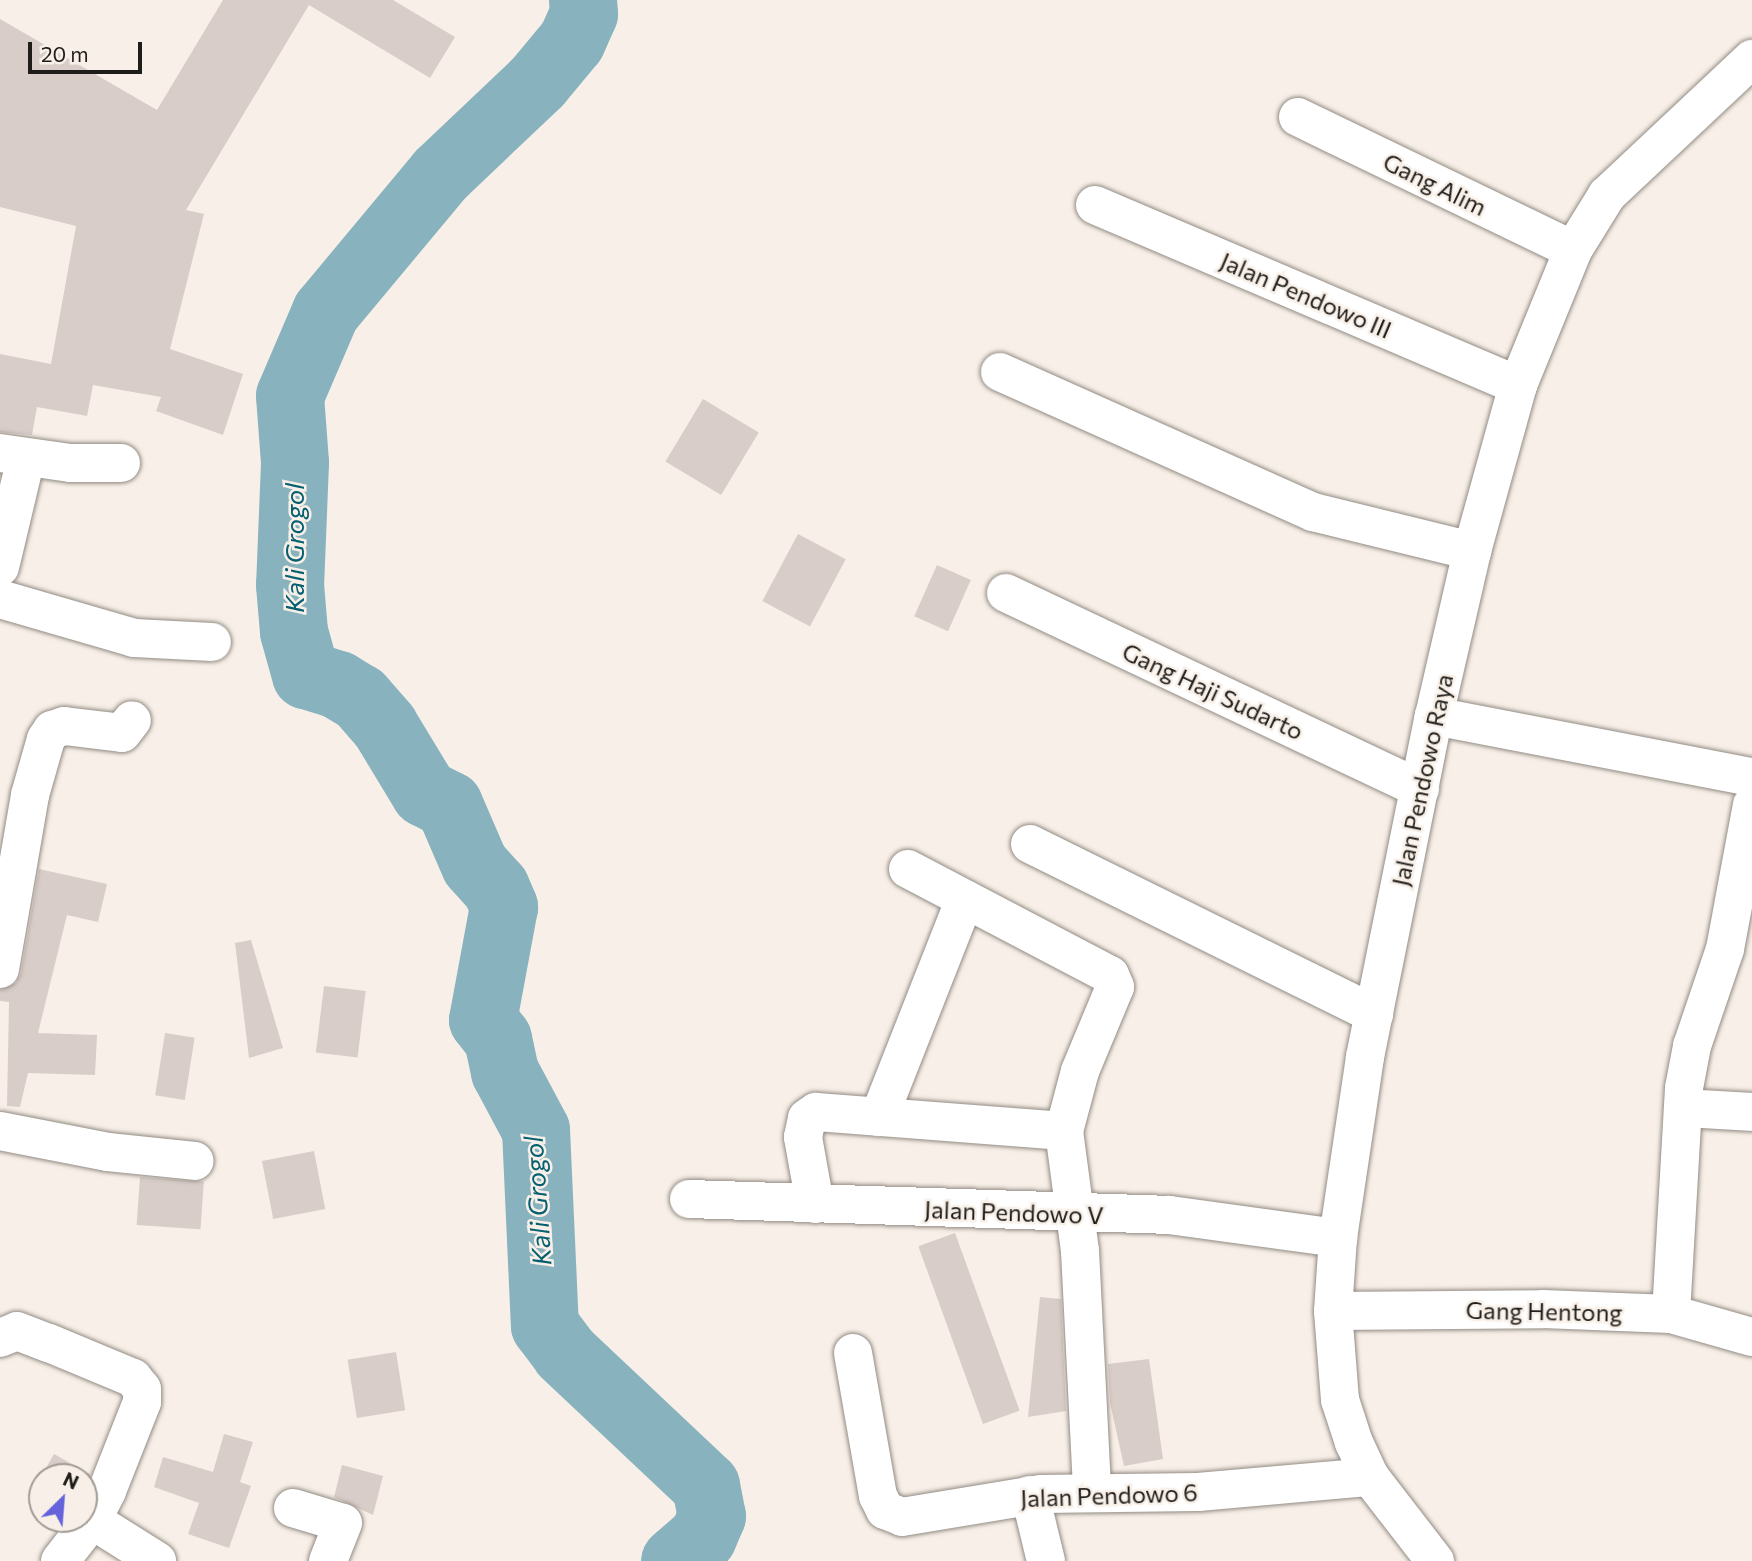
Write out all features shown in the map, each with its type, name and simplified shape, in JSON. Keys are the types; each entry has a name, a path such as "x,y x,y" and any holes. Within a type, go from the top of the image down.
{"street":[{"name":"Jalan Pendowo Raya","path":"1434,1561 1370,1477 1340,1400 1334,1311 1338,1238 1374,1014 1434,716 1472,551 1518,385 1573,250 1607,195 1752,59"},
{"name":"Gang Alim","path":"1298,117 1573,250"},
{"name":"Jalan Pendowo III","path":"1095,205 1518,385"},
{"path":"1000,372 1313,512 1472,551"},
{"path":"0,567 13,455 121,463"},
{"name":"Gang Haji Sudarto","path":"1006,593 1420,789"},
{"path":"0,600 134,638 212,642"},
{"path":"1434,716 1752,777"},
{"path":"0,969 15,791 52,730 64,726 122,733 132,720"},
{"path":"1671,1314 1684,1108 1692,1046 1739,952 1752,805"},
{"path":"1030,844 1374,1014"},
{"path":"908,869 1110,975 1115,987 1080,1071 1065,1131 1076,1216 1091,1491"},
{"path":"879,1117 965,899"},
{"path":"1684,1108 1752,1112"},
{"path":"815,1204 803,1137 807,1118 826,1110 947,1126 1065,1131"},
{"path":"0,1130 108,1152 195,1161"},
{"name":"Jalan Pendowo V","path":"690,1199 1076,1216 1169,1216 1338,1238"},
{"name":"Gang Hentong","path":"1334,1311 1671,1314 1752,1337"},
{"path":"0,1338 17,1331 133,1378 142,1389 142,1402 98,1506"},
{"name":"Jalan Pendowo 6","path":"853,1353 878,1496 885,1510 902,1517 1030,1495 1091,1491 1198,1492 1370,1477"},
{"path":"1030,1495 1046,1561"},
{"path":"293,1508 343,1523 328,1561"},
{"path":"98,1524 157,1561"},
{"path":"60,1561 82,1533"}],"building":[{"path":"223,0 393,0 455,37 430,78 309,5 186,210 204,214 170,349 243,374 223,435 156,411 161,397 93,385 87,416 37,407 32,435 0,432 0,354 51,364 76,226 0,207 0,19 157,110"},
{"path":"703,399 759,432 721,495 665,462"},
{"path":"798,534 846,559 810,626 762,601"},
{"path":"937,565 971,580 948,631 914,616"},
{"path":"39,869 107,884 98,922 67,915 38,1033 97,1035 95,1075 28,1073 20,1107 7,1106 9,1002 0,1001 0,990 16,983 21,973"},
{"path":"251,940 283,1048 249,1058 235,943"},
{"path":"324,986 366,991 358,1058 316,1053"},
{"path":"165,1033 195,1038 185,1100 155,1095"},
{"path":"314,1151 325,1209 273,1219 262,1161"},
{"path":"140,1177 204,1181 200,1229 137,1225"},
{"path":"955,1233 1020,1411 983,1424 918,1246"},
{"path":"1040,1297 1061,1299 1066,1411 1028,1417"},
{"path":"396,1352 405,1410 357,1418 348,1360"},
{"path":"1149,1359 1163,1459 1124,1466 1110,1403 1108,1364"},
{"path":"224,1434 253,1442 240,1482 251,1486 229,1548 188,1534 199,1503 154,1487 163,1457 213,1472"},
{"path":"54,1454 70,1463 49,1463"},
{"path":"342,1465 383,1476 373,1515 334,1497"}],"waterway":[{"name":"Kali Grogol","path":"583,0 584,14 572,41 538,82 441,174 326,312 290,396 295,463 290,585 294,632 306,675 338,685 360,698 385,727 425,793 449,805 475,865 496,888 504,907 483,1020 498,1039 505,1072 536,1130 545,1326 565,1353 706,1486 712,1516 703,1537 675,1561"}]}
